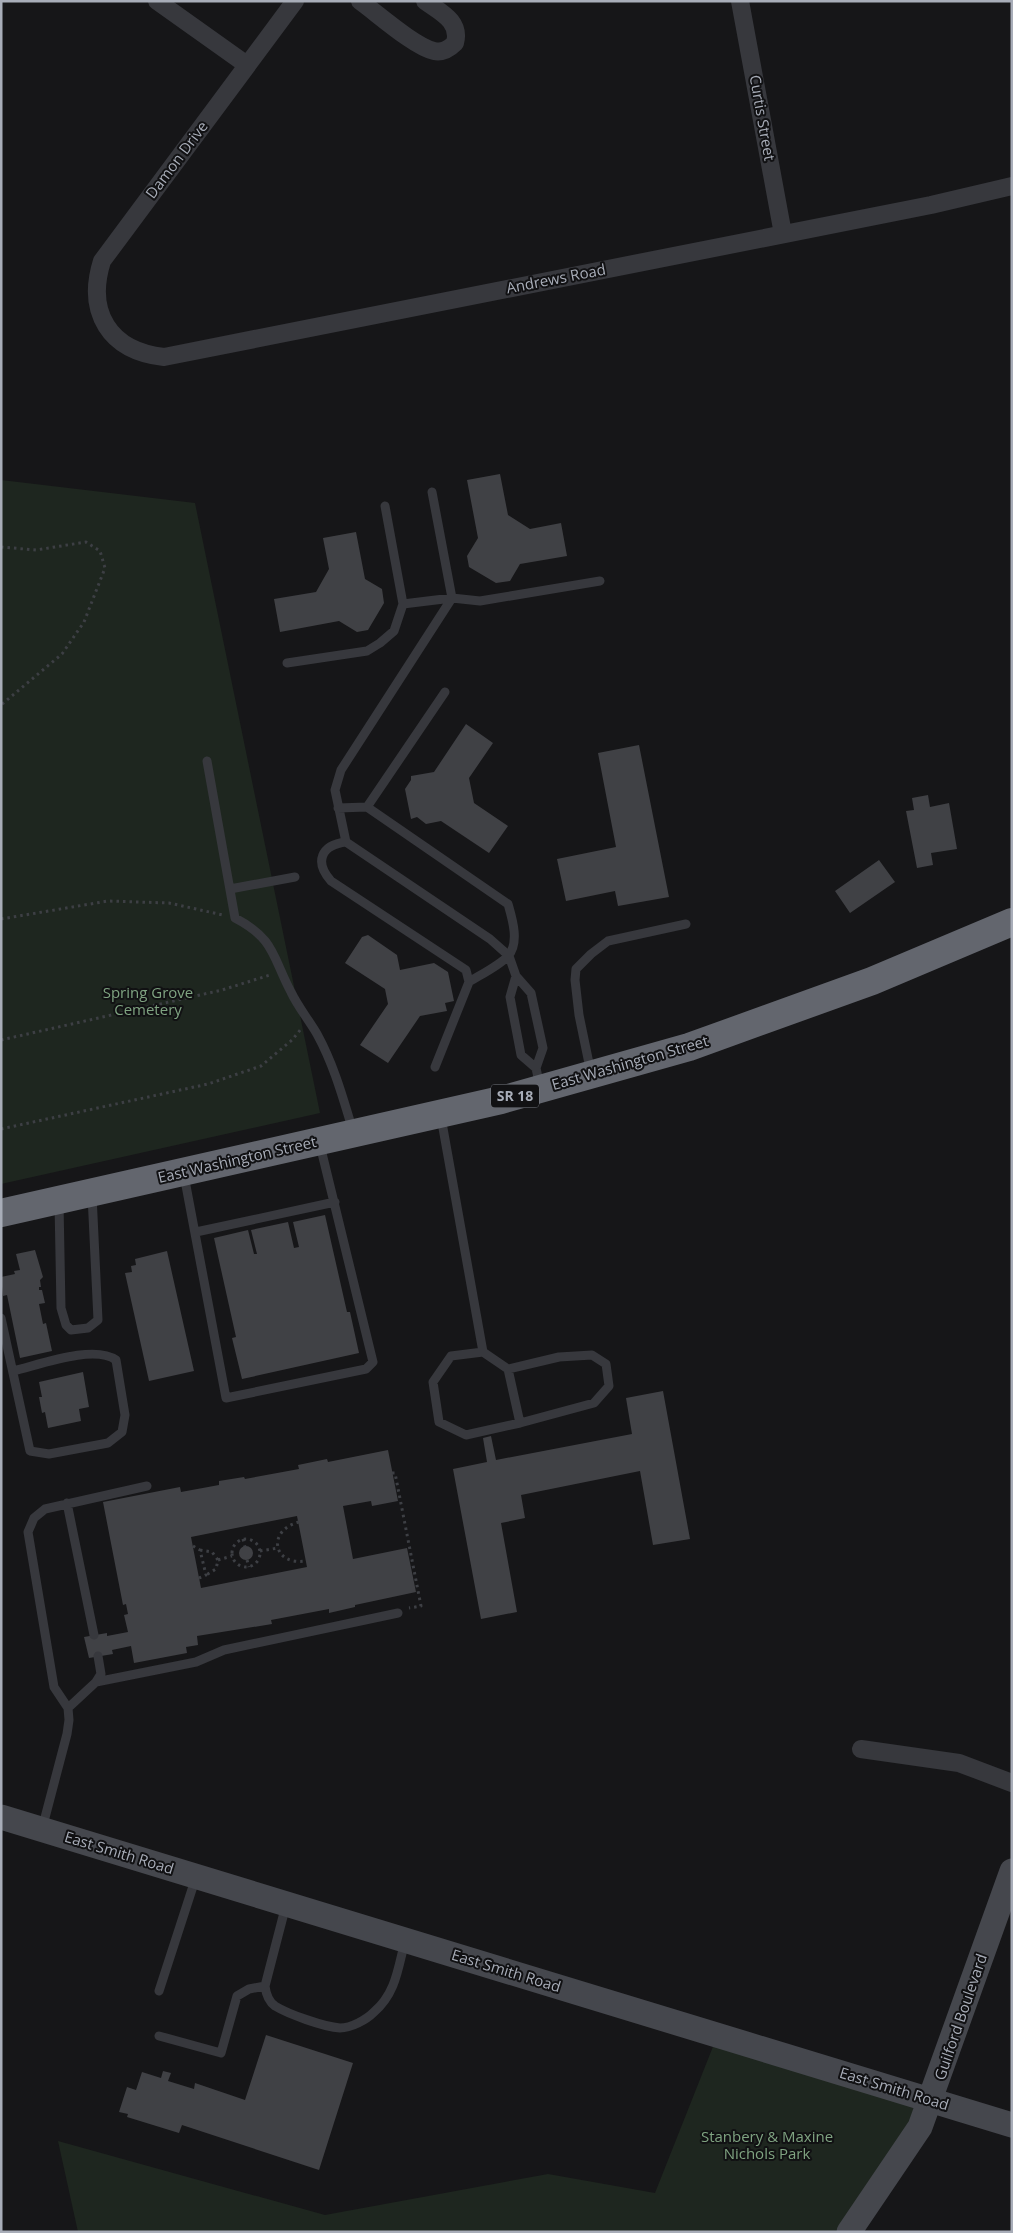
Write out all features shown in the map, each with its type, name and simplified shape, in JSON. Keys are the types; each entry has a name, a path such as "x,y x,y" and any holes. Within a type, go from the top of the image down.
{"highway":[{"name":"East Washington Street","path":"1,1213 441,1114 538,1079 591,1075 689,1047 781,1016 872,981 1012,922"}],"street":[{"path":"157,1 247,66"},
{"name":"Damon Drive","path":"108,329 99,313 96,295 97,279 102,261 295,1"},
{"path":"360,1 426,48 436,52 447,50 455,43 454,24 425,1"},
{"name":"Curtis Street","path":"740,1 783,234"},
{"name":"Andrews Road","path":"108,329 117,340 130,349 146,355 164,357 931,205 1012,186"},
{"path":"861,1749 959,1763 1012,1783"},
{"name":"East Smith Road","path":"1,1817 1012,2125"},
{"name":"Guilford Boulevard","path":"850,2232 920,2127 1012,1871"}],"lane":[{"path":"346,842 335,790 341,770 452,598 432,492"},
{"path":"287,663 367,651 380,644 394,631 403,604 385,506"},
{"path":"403,604 452,598 480,601 600,581"},
{"path":"367,807 445,692"},
{"path":"207,761 235,918 267,940 291,992 334,1069 354,1134"},
{"path":"338,808 367,807 508,904 514,926 513,942 509,956 469,982"},
{"path":"436,1067 469,982 466,970 331,881 323,872 321,860 324,851 335,843 346,842 490,939 509,956 516,976 531,992 543,1048 538,1079"},
{"path":"230,890 295,878"},
{"path":"591,1075 579,1015 575,980 576,970 591,954 608,941 686,924"},
{"path":"516,976 510,996 521,1054 538,1079"},
{"path":"441,1114 483,1352"},
{"path":"184,1172 226,1398 366,1369 373,1362 319,1142"},
{"path":"59,1200 61,1308 66,1325 72,1330 88,1328 98,1320 92,1193"},
{"path":"196,1232 335,1202"},
{"path":"1,1318 30,1450 49,1454 108,1443 122,1432 125,1415 116,1360 108,1354 78,1355 13,1371"},
{"path":"508,1369 559,1358 592,1355 606,1364 609,1386 594,1403 520,1424 466,1436 439,1422 433,1382 451,1356 483,1352 508,1369 520,1424"},
{"path":"42,1829 67,1734 68,1708 54,1687 28,1532 34,1518 45,1509 147,1486"},
{"path":"67,1503 94,1635"},
{"path":"96,1682 196,1662 224,1650 398,1613"},
{"path":"68,1708 96,1682 101,1674 98,1656"},
{"path":"159,1991 197,1877"},
{"path":"286,1904 265,1986 266,1996 274,2005 290,2012 341,2028 357,2024 372,2014 392,1991 406,1941"},
{"path":"160,2036 221,2053 237,1996 248,1989 265,1986"}],"path":[{"path":"1,547 5,549 36,550 86,542 100,551 105,568 84,622 62,654 1,705"},
{"path":"1,919 36,911 108,901 170,903 235,918"},
{"path":"1,1040 222,990 282,971"},
{"path":"1,1129 208,1084 261,1066 292,1040 308,1020"},
{"path":"392,1473 395,1473 421,1606 400,1610 398,1613"},
{"path":"298,1522 283,1530 279,1536 278,1548 285,1558 292,1561 306,1561"},
{"path":"243,1539 245,1547"},
{"path":"243,1539 256,1543 260,1551 258,1561 249,1567 237,1564 232,1556 233,1547 243,1539"},
{"path":"193,1546 200,1550 212,1552 218,1560 216,1569 199,1578"},
{"path":"260,1551 278,1548"},
{"path":"200,1550 206,1575"},
{"path":"218,1560 232,1556"},
{"path":"247,1560 249,1567"}],"green space":[{"name":"Spring Grove Cemetery","path":"1,480 195,503 320,1113 1,1184"},
{"name":"Stanbery & Maxine Nichols Park","path":"716,2039 926,2104 844,2232 78,2232 58,2141 325,2215 548,2174 655,2193"}],"building":[{"path":"500,474 508,515 530,529 561,523 567,556 520,564 510,581 496,583 469,567 467,556 478,538 467,480"},
{"path":"356,532 365,579 382,589 384,603 368,630 357,632 339,621 280,632 274,599 316,592 329,569 323,538"},
{"path":"466,724 493,743 469,778 474,803 508,826 489,853 441,821 426,824 417,817 411,819 405,789 411,780 411,776 434,772"},
{"path":"639,745 669,897 618,906 615,891 566,901 557,859 616,847 598,753"},
{"path":"928,795 930,807 949,803 957,849 931,853 933,865 917,868 906,811 914,810 912,798"},
{"path":"879,860 895,882 850,913 835,891"},
{"path":"368,935 397,955 400,970 434,963 448,972 454,1001 445,1003 447,1011 420,1016 388,1063 360,1045 388,1004 385,989 345,963 362,937"},
{"path":"325,1215 347,1312 350,1312 359,1353 242,1379 232,1338 236,1337 214,1238 248,1230 254,1254 257,1254 251,1230 288,1222 294,1248 299,1247 293,1222"},
{"path":"35,1250 43,1277 40,1280 41,1287 39,1287 39,1290 42,1290 45,1303 39,1304 43,1324 46,1323 52,1351 20,1358 7,1295 3,1296 1,1277 15,1274 14,1271 20,1270 16,1254"},
{"path":"167,1251 194,1371 149,1381 125,1273 132,1272 131,1266 136,1265 135,1259"},
{"path":"83,1372 89,1407 79,1409 81,1421 48,1428 45,1412 42,1413 39,1397 42,1397 39,1382"},
{"path":"663,1391 690,1539 653,1545 640,1471 521,1495 525,1518 501,1523 517,1612 481,1619 453,1469 487,1462 483,1438 491,1436 496,1460 632,1434 626,1398"},
{"path":"388,1450 398,1501 372,1506 371,1501 343,1506 353,1559 407,1548 416,1592 355,1605 355,1607 329,1613 329,1609 271,1620 272,1624 197,1636 198,1645 186,1647 187,1653 134,1663 131,1646 112,1650 113,1654 89,1658 84,1637 107,1633 107,1636 128,1632 124,1615 128,1614 126,1604 123,1605 103,1502 180,1487 181,1492 219,1485 219,1481 244,1477 245,1479 299,1469 298,1465 327,1459 328,1462","holes":["297,1516 307,1567 201,1588 191,1537"]},
{"path":"246,1546 251,1548 253,1553 251,1558 246,1560 241,1558 239,1553 241,1548"},
{"path":"266,2035 353,2063 319,2170 182,2125 179,2133 127,2117 128,2114 119,2112 127,2087 136,2090 142,2072 161,2078 163,2071 171,2073 168,2081 194,2089 195,2083 245,2100"}]}
